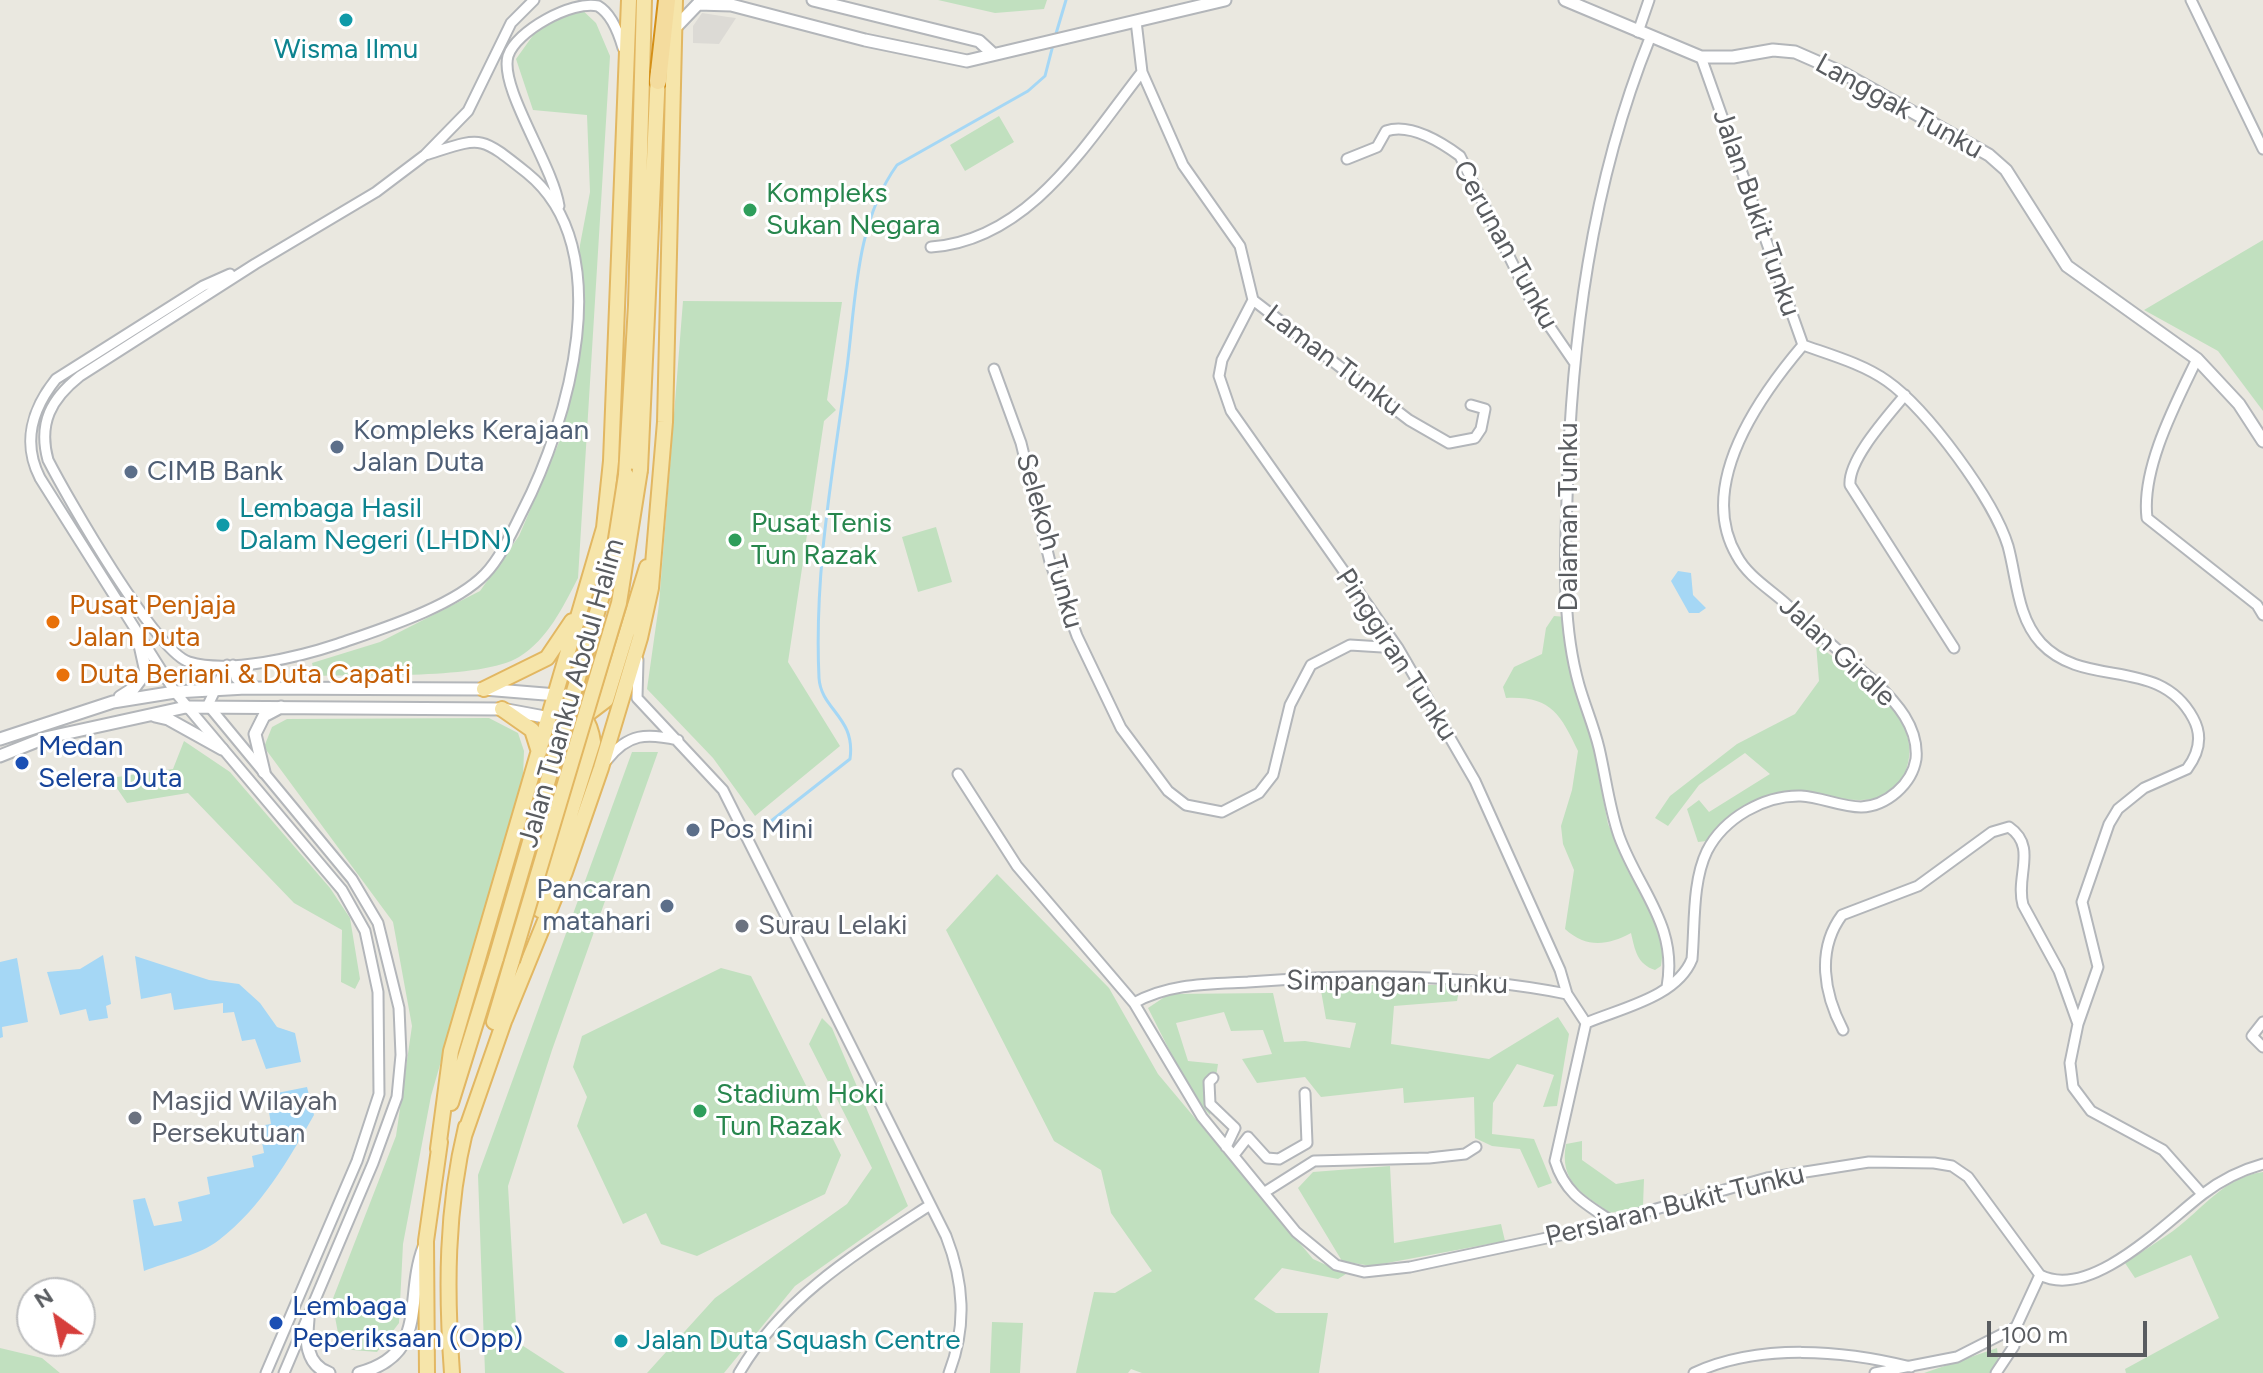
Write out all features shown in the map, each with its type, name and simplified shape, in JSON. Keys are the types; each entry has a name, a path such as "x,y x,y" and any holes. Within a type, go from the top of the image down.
{"highway":[{"path":"658,81 667,0"}],"main road":[{"name":"Jalan Tuanku Abdul Halim","path":"427,1373 426,1241 451,1051 591,582 604,528 611,461 629,0"},
{"name":"Jalan Tuanku Abdul Halim","path":"452,1373 448,1322 449,1210 464,1136 628,564 648,172 644,0"},
{"name":"Jalan Tuanku Abdul Halim","path":"438,1149 613,558 633,472 629,436 648,172 658,81 659,0"},
{"name":"Jalan Tuanku Abdul Halim","path":"505,1019 560,885 601,768 633,636 651,588 665,422 675,0"},
{"path":"648,172 659,236 661,396 665,422"},
{"path":"620,197 629,436"},
{"path":"484,689 525,670 554,651 591,582"},
{"path":"579,621 581,645 585,653 597,659 613,652 633,636"},
{"path":"550,718 585,718 606,700 633,636"},
{"path":"464,1136 505,1019 593,742 585,718 575,705 557,695"},
{"path":"502,709 532,730 539,753"},
{"path":"531,783 554,761 563,760 575,766 580,789"}],"street":[{"path":"534,0 511,23 468,111 425,155 376,192 255,264 64,389 48,413 43,440 48,460 142,613 174,653 192,663 230,665 305,655 377,630 453,596 485,574 507,540 543,471 569,393 576,316 575,250 560,208 554,178 512,91 508,56 523,31 559,11 581,4 598,6 613,22 626,55"},
{"path":"813,0 979,41 992,53"},
{"path":"675,28 690,9 706,3 731,5 967,61 1225,0"},
{"name":"Langgak Tunku","path":"1565,0 1701,57 1733,57 1773,50 1795,52 1843,73 1981,149 2006,170 2067,266 2197,359 2239,404 2263,441"},
{"path":"1638,32 1649,0"},
{"path":"2191,0 2263,149"},
{"name":"Laman Tunku","path":"1136,21 1142,72 1183,165 1240,246 1253,300 1409,420 1449,443 1475,438 1481,429 1485,409 1471,405"},
{"name":"Dalaman Tunku","path":"1650,38 1611,158 1596,226 1574,362 1565,573 1572,654 1599,748 1615,825 1666,933 1671,962 1667,987"},
{"name":"Jalan Bukit Tunku","path":"1701,57 1803,345 1884,379 1905,395 1930,422 1995,517 2007,545 2021,605 2039,640 2066,661 2164,686 2184,702 2199,734 2197,754 2187,769 2144,788 2118,809 2109,824 2082,902 2098,967 2078,1024 2070,1063 2073,1087 2083,1103 2099,1118 2163,1150 2202,1194"},
{"path":"931,247 957,245 981,237 1028,205 1090,143 1142,72"},
{"name":"Cerunan Tunku","path":"1347,159 1377,147 1386,131 1397,127 1444,145 1460,156 1528,295 1574,362"},
{"path":"425,155 476,140 503,153 543,186 560,208"},
{"path":"255,264 203,286 56,379 46,391 30,429 29,443 40,478 175,692 342,890 365,931 381,1027 379,1094 367,1133 266,1373"},
{"name":"Pinggiran Tunku","path":"1253,300 1220,368 1219,376 1231,411 1398,648 1475,781 1560,970 1567,994 1586,1023"},
{"name":"Jalan Girdle","path":"1586,1023 1667,987 1684,974 1692,959 1698,880 1706,853 1720,831 1741,814 1767,801 1800,796 1861,807 1878,803 1899,792 1915,763 1914,735 1890,696 1749,571 1727,537 1722,496 1737,447 1777,379 1803,345"},
{"path":"2197,359 2165,429 2145,501 2147,518 2257,605 2263,615"},
{"name":"Selekoh Tunku","path":"994,369 1021,443 1050,562 1077,636 1121,728 1168,791 1186,805 1222,812 1259,793 1273,775 1290,705 1311,665 1350,645 1398,648"},
{"path":"1905,395 1861,453 1852,468 1850,485 1954,648"},
{"path":"113,702 134,688 146,672 138,636"},
{"path":"633,636 637,698 723,790 746,831 957,1265 963,1300 960,1331 949,1373"},
{"path":"230,665 236,678 246,688"},
{"path":"208,705 230,665"},
{"path":"0,739 113,702 175,692 246,688 484,689 557,695"},
{"path":"208,705 304,817 359,890 378,923 399,1008 401,1055 397,1097 284,1373"},
{"path":"0,756 45,738 143,715 208,705 502,709 550,718"},
{"path":"264,772 255,734 264,716 281,707"},
{"path":"143,715 168,719 222,749"},
{"path":"601,768 617,748 634,736 649,734 678,740"},
{"name":"Persiaran Bukit Tunku","path":"958,774 1017,866 1134,1003 1175,1077 1230,1151 1320,1255 1336,1265 1364,1272 1410,1267 1530,1243 1767,1178 1869,1162 1952,1166 1968,1177 2040,1275"},
{"path":"1843,1030 1830,1005 1826,949 1842,915 1918,886 1992,832 2009,827 2017,832 2026,850 2020,894 2023,905 2059,971 2078,1024"},
{"name":"Simpangan Tunku","path":"1134,1003 1149,994 1176,987 1334,975 1470,980 1567,994"},
{"path":"2263,1022 2252,1036 2263,1047"},
{"path":"1586,1023 1555,1161 1572,1195 1610,1220"},
{"path":"1213,1078 1209,1082 1210,1104 1267,1158 1279,1159 1307,1143 1305,1093"},
{"path":"1230,1151 1235,1128"},
{"path":"1230,1151 1248,1137"},
{"path":"1265,1192 1314,1161 1429,1158 1465,1154 1476,1147"},
{"path":"1996,1373 2014,1346 2016,1327 2040,1275 2056,1280 2093,1273 2161,1230 2202,1194 2225,1179 2263,1164"},
{"path":"739,1373 752,1350 804,1293 930,1205"},
{"path":"359,1373 392,1358 408,1337 418,1262 426,1241"},
{"path":"308,1319 308,1350 316,1366 329,1373"},
{"path":"1875,1373 1957,1357 2016,1327"},
{"path":"1694,1373 1733,1360 1806,1352 1869,1357 1911,1367"}],"shaded area":[{"path":"702,13 736,18 719,44 693,43 693,26"}],"green space":[{"path":"938,0 1047,0 1044,9 995,13"},
{"path":"578,6 596,23 610,56 578,578 554,622 538,641 519,657 502,664 451,673 315,676 312,663 380,642 480,591 519,536 563,433 580,245 590,192 587,115 533,110 516,59 544,20"},
{"path":"999,116 1014,142 965,171 950,145"},
{"path":"2263,240 2263,411 2218,351 2144,310"},
{"name":"Pusat Tenis Tun Razak","path":"683,301 842,302 827,400 836,410 824,421 788,662 840,746 755,816 713,758 647,689 659,604"},
{"path":"936,527 952,582 918,592 902,537"},
{"path":"1554,616 1566,617 1569,667 1592,741 1608,824 1664,942 1661,966 1655,970 1641,960 1631,933 1614,941 1597,943 1581,939 1565,929 1574,870 1563,844 1561,826 1572,790 1578,751 1565,726 1552,710 1533,700 1506,698 1503,687 1514,667 1542,654 1546,628"},
{"path":"1816,644 1867,683 1897,715 1907,733 1910,752 1900,781 1881,796 1866,800 1788,794 1758,800 1731,815 1707,841 1698,842 1687,809 1699,800 1709,812 1770,774 1745,753 1699,785 1668,826 1655,818 1670,796 1737,744 1795,714 1819,681"},
{"path":"489,718 518,733 524,751 523,777 431,1096 403,1244 399,1323 377,1352 341,1349 332,1301 396,1136 412,1026 393,922 264,747 272,727 287,719"},
{"path":"184,741 230,772 330,888 350,918 360,979 355,989 341,982 342,930 294,903 188,793 127,803 110,778 173,769"},
{"path":"632,752 658,752 552,1050 508,1186 517,1342 565,1373 485,1373 478,1175"},
{"path":"997,874 1109,988 1158,1074 1313,1259 1346,1274 1338,1279 1282,1268 1254,1299 1276,1313 1328,1313 1319,1373 1142,1373 1131,1369 1128,1373 1076,1373 1094,1292 1115,1293 1152,1271 1111,1213 1101,1170 1054,1141 946,930"},
{"name":"Stadium Hoki Tun Razak","path":"721,968 751,976 841,1155 825,1194 697,1256 661,1244 646,1213 623,1224 577,1126 587,1097 573,1067 582,1036"},
{"path":"1320,985 1460,985 1457,1001 1394,1006 1391,1044 1489,1059 1558,1017 1569,1034 1557,1106 1543,1107 1554,1075 1517,1064 1493,1103 1492,1134 1534,1139 1552,1183 1538,1188 1520,1149 1492,1146 1475,1138 1474,1097 1404,1103 1403,1088 1321,1097 1305,1077 1257,1083 1242,1059 1272,1054 1263,1030 1231,1031 1224,1012 1176,1023 1188,1061 1218,1064 1210,1115 1193,1097 1148,1008 1169,994 1273,993 1284,1042 1305,1041 1350,1048 1356,1023 1326,1019"},
{"path":"822,1018 832,1028 908,1206 795,1286 724,1373 647,1373 715,1298 847,1204 872,1168 809,1044"},
{"path":"1582,1141 1582,1160 1616,1184 1644,1179 1643,1206 1610,1213 1575,1185 1566,1168 1566,1144"},
{"path":"1390,1166 1394,1243 1501,1224 1505,1241 1371,1266 1342,1261 1298,1188 1313,1172"},
{"path":"2263,1172 2263,1373 2126,1373 2125,1369 2219,1318 2191,1255 2135,1278 2125,1263 2173,1231 2225,1187"},
{"path":"992,1322 1023,1323 1020,1373 990,1373"},
{"path":"0,1348 16,1352 16,1357 42,1358 60,1373 0,1373"},
{"path":"1997,1348 1999,1366 1992,1373 1924,1373"}],"water":[{"path":"1678,571 1691,573 1693,595 1706,608 1699,613 1689,613 1671,581"},
{"path":"103,955 111,1004 106,1006 108,1018 89,1021 86,1009 60,1015 47,972 80,969"},
{"path":"135,956 209,980 239,984 260,1003 277,1027 295,1033 301,1062 266,1069 255,1039 242,1041 234,1012 223,1013 223,1003 174,1010 171,993 141,999"},
{"path":"17,958 28,1022 2,1027 3,1037 0,1038 0,962"},
{"path":"307,1087 314,1115 284,1165 248,1213 211,1245 144,1271 133,1200 145,1198 154,1226 182,1221 178,1202 210,1194 207,1177 254,1167 252,1156 264,1153 259,1126 271,1124 269,1112 275,1111 272,1094"}],"waterway":[{"path":"1055,37 1066,0"},
{"path":"766,825 850,759 848,733 821,689 819,601 825,526 855,294 872,213 897,165 1028,91 1045,76 1053,45"}],"place":[{"name":"Wisma Ilmu","path":"346,20"},
{"name":"Kompleks Sukan Negara","path":"750,210"},
{"name":"Kompleks Kerajaan Jalan Duta","path":"337,447"},
{"name":"CIMB Bank","path":"131,472"},
{"name":"Lembaga Hasil Dalam Negeri (LHDN)","path":"223,525"},
{"name":"Pusat Tenis Tun Razak","path":"735,540"},
{"name":"Pusat Penjaja Jalan Duta","path":"53,622"},
{"name":"Duta Beriani & Duta Capati","path":"63,675"},
{"name":"Medan Selera Duta","path":"22,763"},
{"name":"Pos Mini","path":"693,830"},
{"name":"Pancaran matahari","path":"667,906"},
{"name":"Surau Lelaki","path":"742,926"},
{"name":"Stadium Hoki Tun Razak","path":"700,1111"},
{"name":"Masjid Wilayah Persekutuan","path":"135,1118"},
{"name":"Lembaga Peperiksaan (Opp)","path":"276,1323"},
{"name":"Jalan Duta Squash Centre","path":"621,1341"}]}
